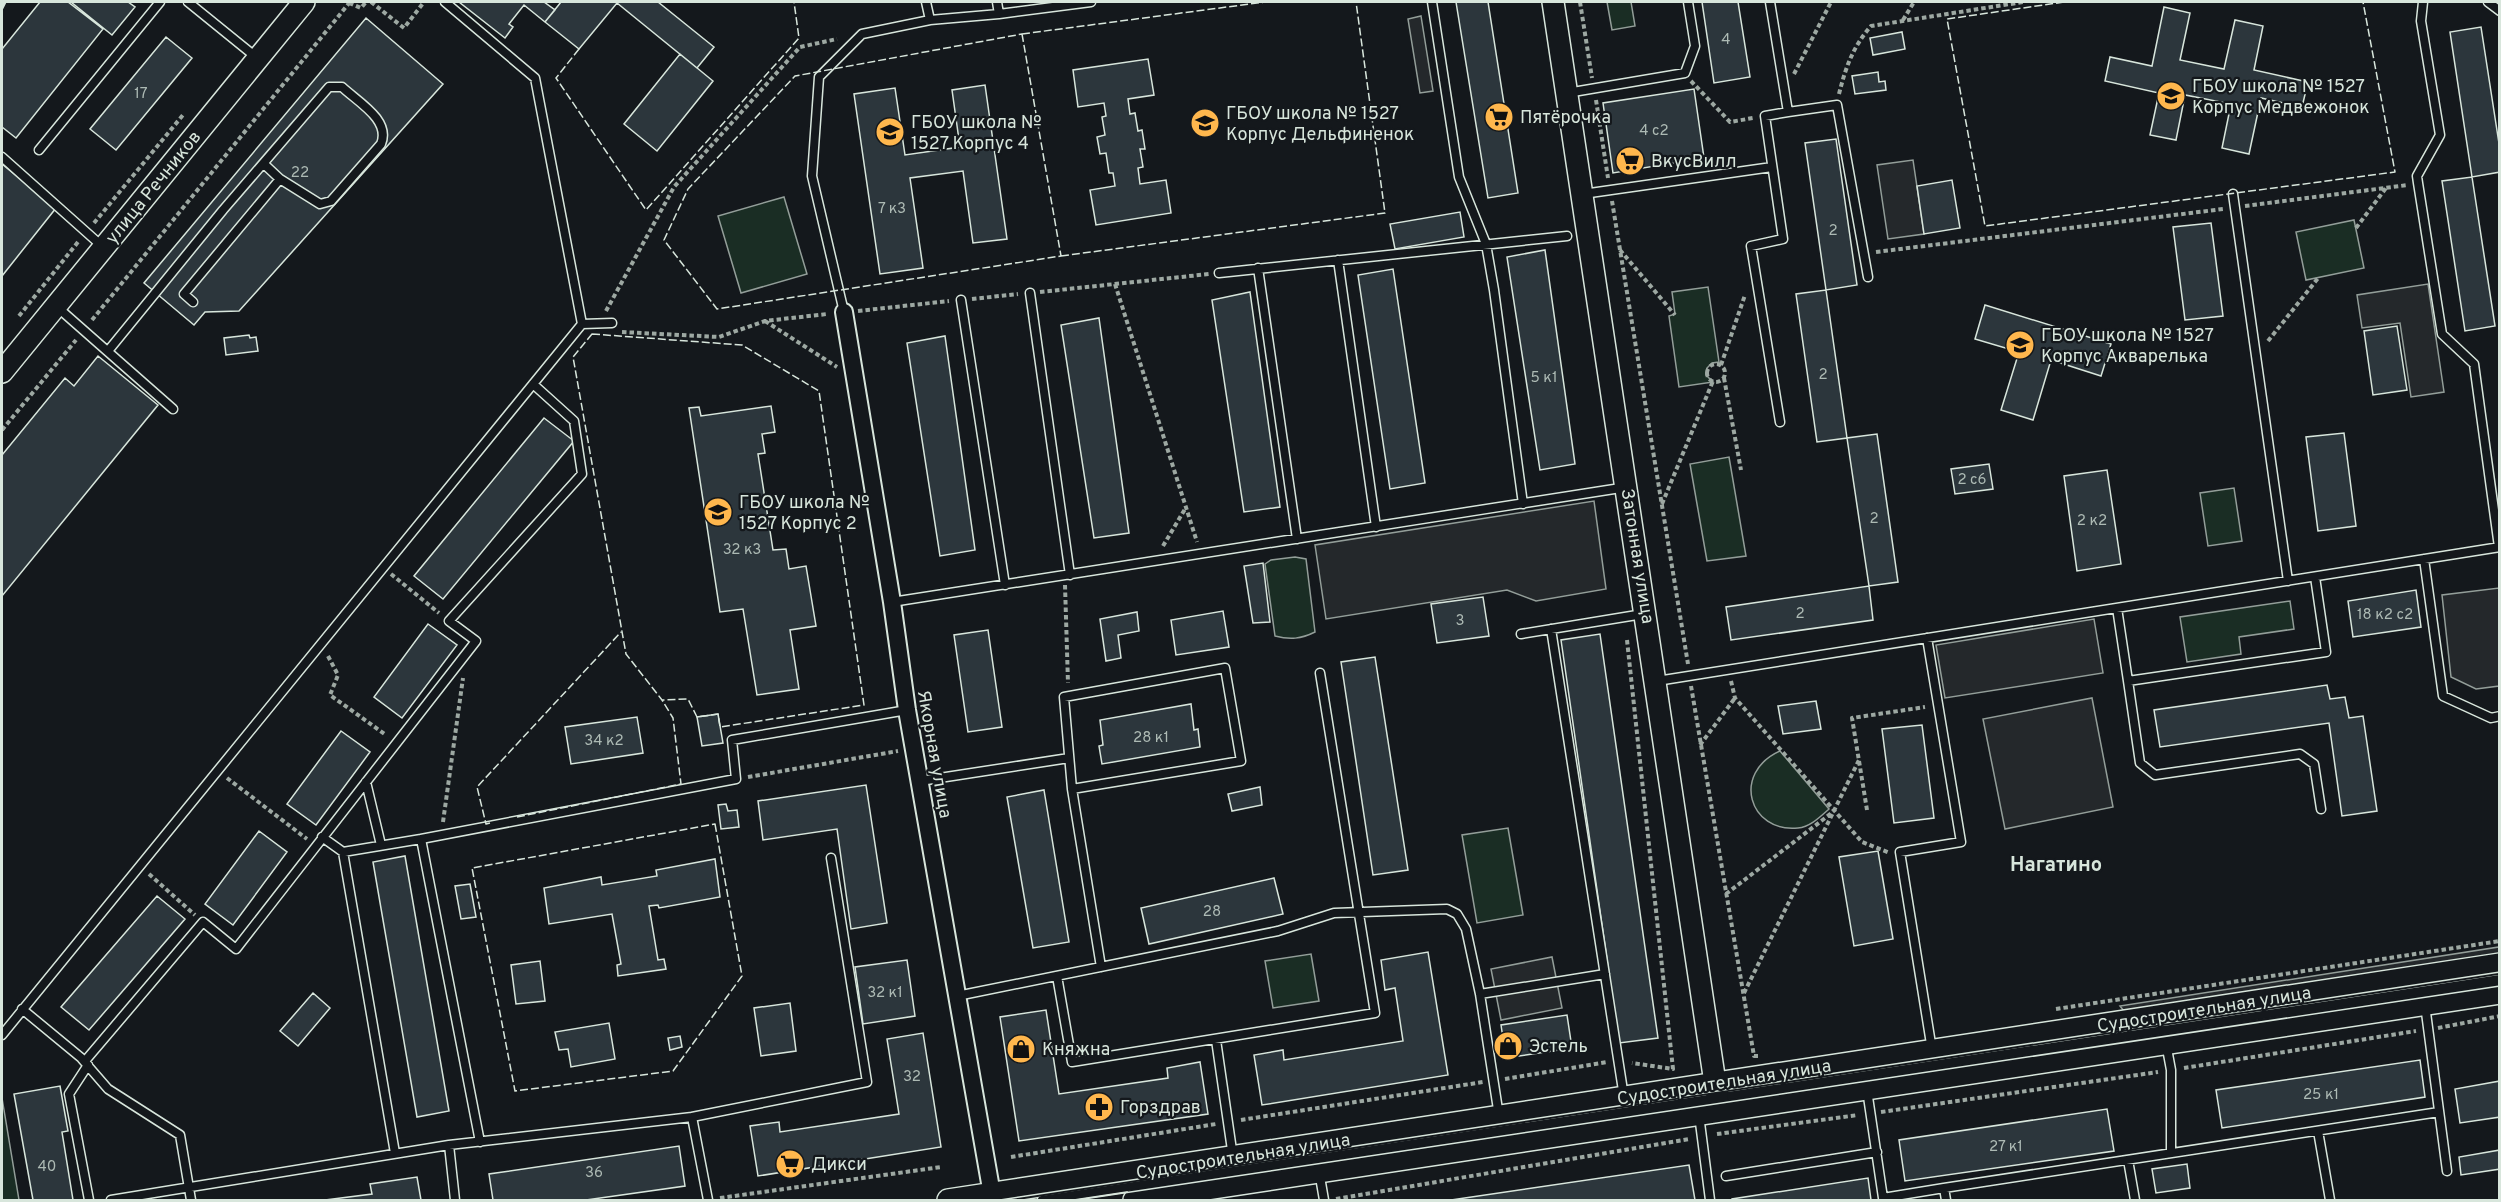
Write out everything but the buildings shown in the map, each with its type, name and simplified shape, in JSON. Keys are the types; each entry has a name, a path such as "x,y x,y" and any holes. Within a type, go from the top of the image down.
{"street":[{"name":"улица Речников","path":"2,372 304,2"},
{"name":"Затонная улица","path":"1553,2 1657,681 1712,1102"},
{"name":"Якорная улица","path":"844,312 892,602 907,710 992,1197"},
{"name":"Судостроительная улица","path":"948,1200 992,1197 1233,1157 1316,1159 1712,1102 1867,1089 2164,1030 2423,990 2499,964"},
{"name":"Судостроительная улица","path":"1134,1200 1499,1117 1624,1098 1712,1102 1932,1051 2164,1030 2423,990 2499,993"}],"lane":[{"path":"39,150 160,2"},
{"path":"188,2 257,59"},
{"path":"445,2 535,78 582,324"},
{"path":"926,2 930,20"},
{"path":"997,2 999,14"},
{"path":"844,312 812,176 819,77 861,34 930,20 1091,2"},
{"path":"1432,2 1459,177 1486,244 1523,504"},
{"path":"1567,93 1684,73 1695,46 1688,2"},
{"path":"1770,2 1788,112"},
{"path":"1657,681 2499,547 2474,364 2442,333 2417,176 2440,135 2421,21 2423,2"},
{"path":"2488,2 2499,11"},
{"path":"108,351 223,210 329,87 342,87 383,124 385,135 381,144 331,201 320,204 280,179 264,164"},
{"path":"1780,422 1750,246 1783,239 1765,117 1837,105 1868,278"},
{"path":"2,157 103,248"},
{"path":"1582,194 1772,167"},
{"path":"193,302 184,294 280,179"},
{"path":"2233,194 2288,581"},
{"path":"1219,273 1567,236"},
{"path":"1338,260 1376,527"},
{"path":"1258,268 1297,539"},
{"path":"1030,293 1067,575"},
{"path":"961,300 1005,585"},
{"path":"56,305 173,409"},
{"path":"582,324 612,323"},
{"path":"2,1035 582,324"},
{"path":"89,1200 69,1094 85,1061 203,922 236,949 476,641 449,621 582,474 574,421 532,384"},
{"path":"892,602 1627,487"},
{"path":"2424,559 2443,696 2491,718 2499,716"},
{"path":"2128,681 2326,652 2315,577"},
{"path":"2117,608 2140,764 2155,775 2300,754 2314,764 2321,809"},
{"path":"1521,634 1647,614"},
{"path":"1551,629 1624,1098"},
{"path":"1927,638 1961,842 1900,852 1932,1051"},
{"path":"1072,789 1241,761 1226,668 1064,697 1072,789 1101,967"},
{"path":"1057,976 1072,1062 1375,1013 1320,673"},
{"path":"343,852 736,779 732,740 907,710"},
{"path":"920,781 1069,758"},
{"path":"366,782 381,845"},
{"path":"322,837 343,852 395,1153"},
{"path":"421,838 480,1142"},
{"path":"111,1200 449,1145 692,1117 867,1082 831,858"},
{"path":"957,996 1278,931 1334,913 1447,909 1457,914 1466,929 1480,994 1499,1117"},
{"path":"1480,994 1605,974"},
{"path":"2447,1171 2423,990 2499,979"},
{"path":"22,1009 85,1062 108,1089 180,1135 191,1200"},
{"path":"1710,1200 1712,1102 2164,1030 2171,1070 2171,1153"},
{"path":"1216,1040 1233,1157"},
{"path":"1867,1089 1883,1198 2439,1112"},
{"path":"692,1117 708,1200"},
{"path":"2319,1131 2330,1200"},
{"path":"449,1145 455,1200"},
{"path":"1726,1176 1876,1152"},
{"path":"1042,1200 1316,1159 1324,1200"},
{"path":"2128,1160 2135,1200"},
{"path":"1944,1188 1946,1200"}],"path":[{"path":"2,430 350,2 361,9 366,2"},
{"path":"371,2 404,28 424,2"},
{"path":"1580,2 1700,746 1754,1056 1766,1054"},
{"path":"1785,94 1832,2"},
{"path":"1903,21 1914,2"},
{"path":"1837,105 1847,60 1871,26 2024,2"},
{"path":"599,324 674,187 800,47 861,34"},
{"path":"1684,73 1730,122 1765,117"},
{"path":"16,321 86,232 190,108"},
{"path":"1864,253 2235,208 2418,183"},
{"path":"2356,228 2387,187"},
{"path":"1620,249 1675,315"},
{"path":"1720,365 1754,270"},
{"path":"2256,356 2319,277"},
{"path":"1114,284 1200,554"},
{"path":"612,323 621,332 718,338 765,321 844,312"},
{"path":"765,321 855,379"},
{"path":"1713,381 1708,375 1708,369 1712,365 1720,365 1725,369 1724,378 1741,470"},
{"path":"1713,381 1724,378"},
{"path":"1662,505 1713,381"},
{"path":"1154,561 1186,508"},
{"path":"384,568 449,621"},
{"path":"1067,575 1069,695"},
{"path":"1011,1157 1617,1061 1673,1069 1624,617"},
{"path":"321,643 338,675 330,695 397,743"},
{"path":"441,835 467,653"},
{"path":"1729,670 1735,698 1833,811 1862,842 1901,858"},
{"path":"1700,746 1735,698"},
{"path":"1867,810 1852,718 1938,705"},
{"path":"736,779 915,748"},
{"path":"1743,993 1859,760"},
{"path":"217,771 316,846"},
{"path":"1726,894 1833,811"},
{"path":"140,865 203,922"},
{"path":"2045,1011 2499,941"},
{"path":"2429,1029 2499,1016"},
{"path":"708,1200 941,1167"}],"green space":[{"path":"1607,2 1631,2 1635,26 1612,30"},
{"path":"784,197 807,274 741,293 718,216"},
{"path":"2354,220 2364,268 2306,280 2296,232"},
{"path":"1708,287 1719,362 1712,363 1707,368 1706,375 1713,382 1679,387 1669,316 1675,314 1672,292"},
{"path":"1729,457 1746,556 1707,561 1690,464"},
{"path":"2234,488 2242,541 2208,546 2200,493"},
{"path":"1295,557 1306,559 1315,632 1305,636 1286,638 1275,636 1265,564 1271,560"},
{"path":"2290,601 2294,629 2239,637 2241,654 2187,662 2180,617"},
{"path":"1780,751 1829,809 1807,826 1781,827 1768,821 1758,812 1752,800 1751,786 1755,773 1765,761"},
{"path":"1508,828 1523,915 1477,923 1462,835"},
{"path":"1311,954 1319,1001 1273,1008 1265,961"},
{"path":"2,1098 19,1200 2,1200"}],"shaded area":[{"path":"1421,16 1433,91 1420,93 1408,19"},
{"path":"1913,160 1924,234 1888,239 1877,165"},
{"path":"2428,284 2444,392 2411,397 2400,323 2362,328 2357,295"},
{"path":"1594,501 1606,589 1536,601 1507,590 1326,619 1315,545"},
{"path":"2499,588 2499,686 2476,689 2451,677 2442,595"},
{"path":"2094,619 2103,673 1945,698 1936,645"},
{"path":"2092,698 2113,807 2005,829 1983,719"},
{"path":"2499,947 2499,965 2131,1020 2120,1006"},
{"path":"1552,957 1562,1008 1501,1020 1491,969"}],"tram line":[{"path":"1000,1200 2500,972"},
{"path":"1077,1200 2500,986"}],"fence":[{"path":"579,49 556,78 646,210 799,38 794,2"},
{"path":"1022,34 1265,2"},
{"path":"1061,256 1385,213 1356,2"},
{"path":"2064,2 1947,19 1985,226 2395,172 2363,2"},
{"path":"1022,34 1061,256 717,309 664,240 688,189 795,76 1022,34"},
{"path":"592,334 742,345 819,391 864,705 720,727 718,714 697,717 688,699 662,700 626,654 573,357 592,334"},
{"path":"490,823 486,824 477,787 621,632"},
{"path":"517,817 681,784 673,718 662,700"},
{"path":"715,824 742,976 673,1071 515,1091 472,868 715,824"}],"wall":[{"path":"2,8 5,2"}],"place":[{"name":"ГБОУ школа № 1527 Корпус Медвежонок","path":"2171,96"},
{"name":"Пятёрочка","path":"1499,117"},
{"name":"ГБОУ школа № 1527 Корпус Дельфиненок","path":"1205,123"},
{"name":"ГБОУ школа № 1527 Корпус 4","path":"890,132"},
{"name":"ВкусВилл","path":"1630,161"},
{"name":"ГБОУ школа № 1527 Корпус Акварелька","path":"2020,345"},
{"name":"ГБОУ школа № 1527 Корпус 2","path":"718,512"},
{"name":"Эстель","path":"1508,1046"},
{"name":"Княжна","path":"1021,1049"},
{"name":"Горздрав","path":"1099,1107"},
{"name":"Дикси","path":"790,1164"}],"district":[{"name":"Нагатино","path":"2056,864"}]}
